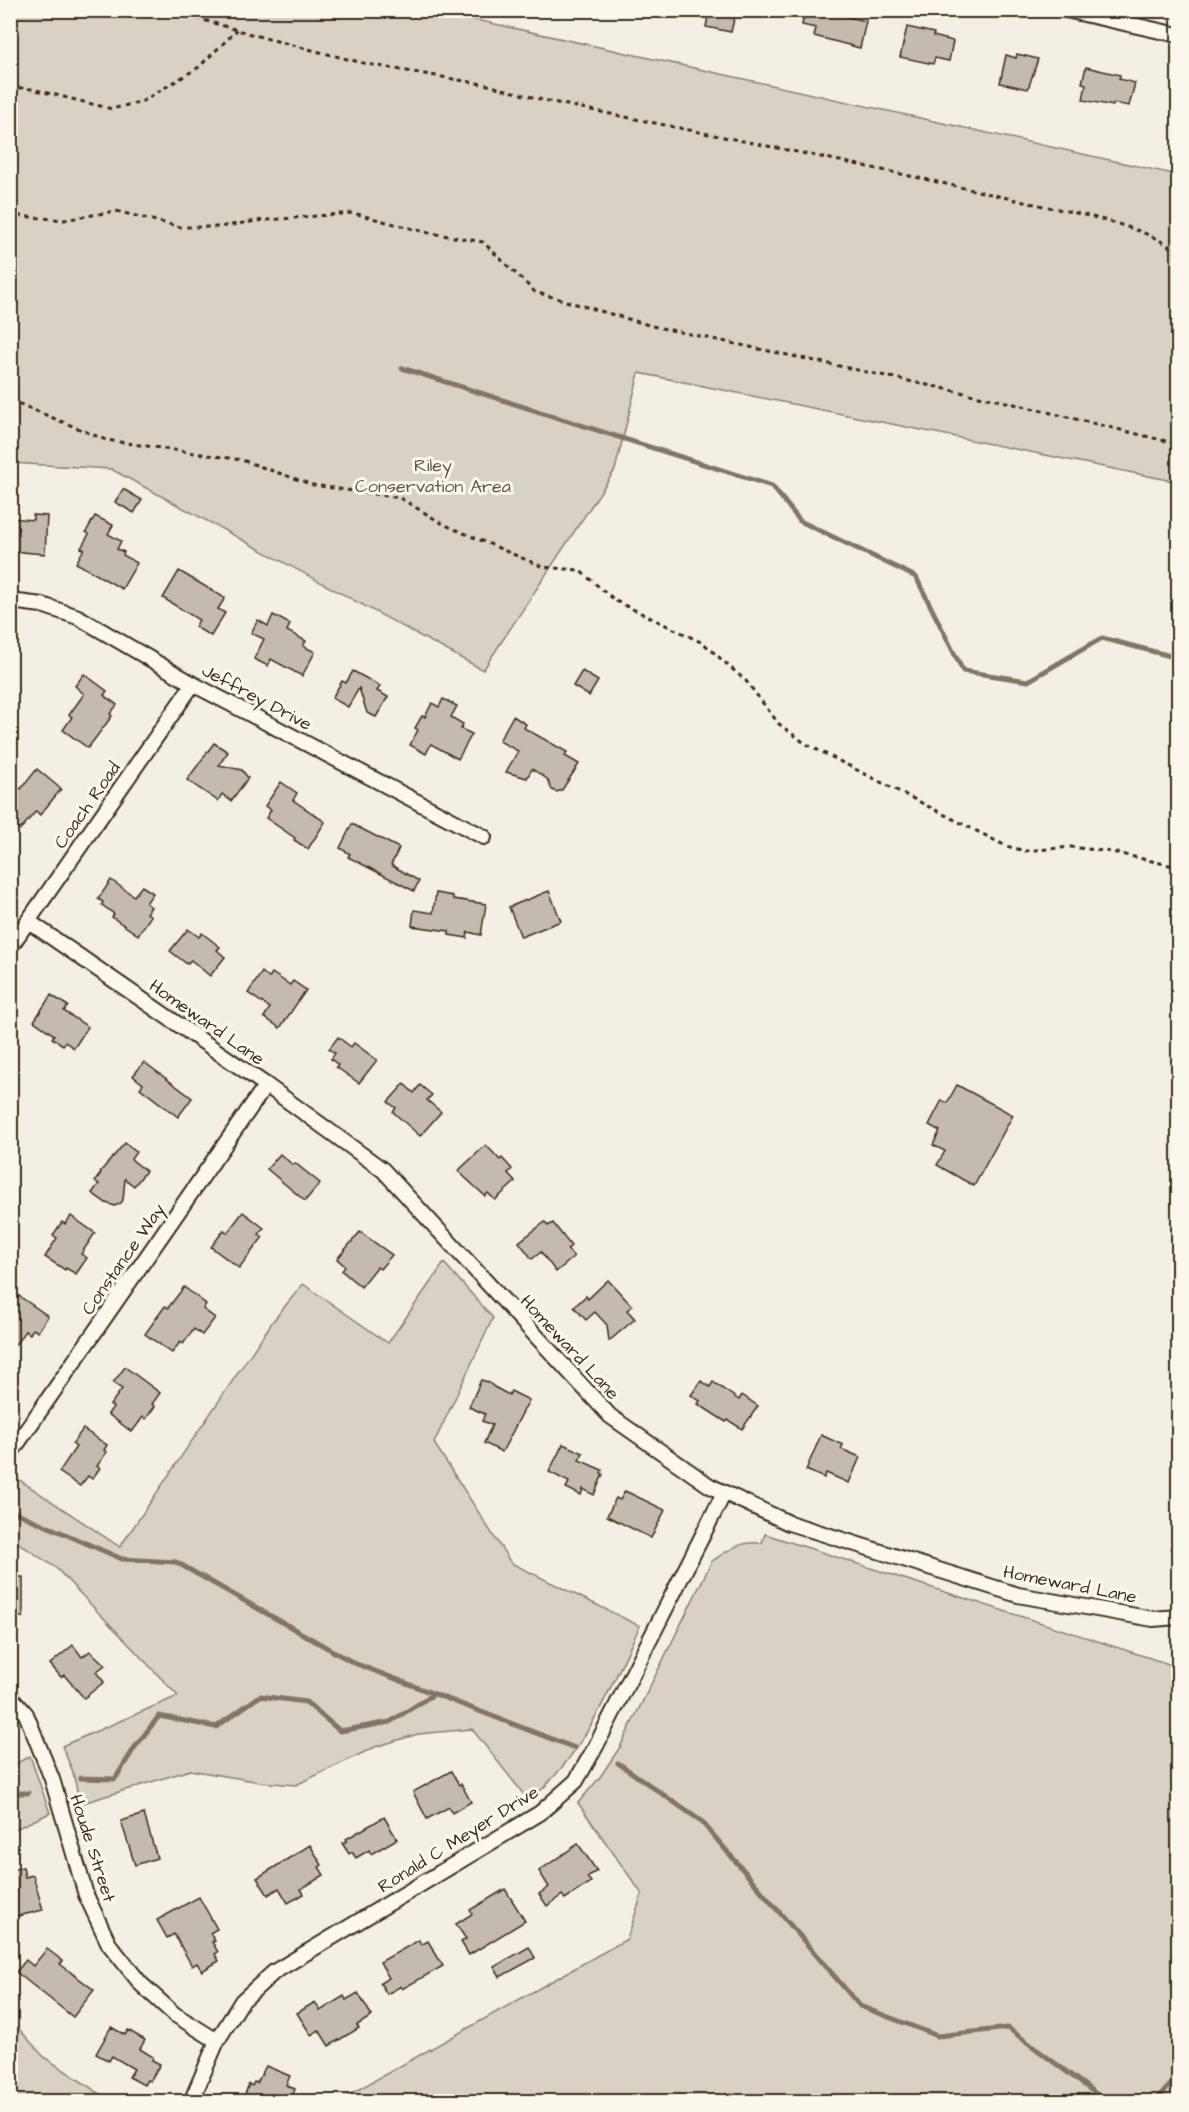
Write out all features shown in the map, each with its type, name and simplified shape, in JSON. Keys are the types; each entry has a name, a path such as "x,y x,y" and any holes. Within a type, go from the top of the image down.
{"street":[{"path":"1066,10 1179,35"},
{"name":"Jeffrey Drive","path":"10,601 42,605 78,617 193,684 484,837"},
{"name":"Coach Road","path":"10,947 193,684"},
{"name":"Homeward Lane","path":"28,921 266,1085 383,1170 610,1416 710,1486 789,1523 1018,1596 1153,1619 1179,1617"},
{"name":"Constance Way","path":"10,1454 266,1085"},
{"name":"Ronald C Meyer Drive","path":"191,2102 217,2041 242,2001 274,1971 540,1813 576,1781 724,1493"},
{"name":"Houde Street","path":"10,1696 26,1714 48,1768 86,1895 109,1944 141,1984 174,2014 217,2041"}],"path":[{"path":"180,10 203,20 237,30 367,64 488,85 543,100 911,176 1109,222 1151,235 1179,254"},
{"path":"10,87 32,89 112,109 143,101 199,67 237,30"},
{"path":"10,212 20,216 64,220 116,212 180,227 219,227 256,221 353,213 425,232 483,242 536,292 652,326 1002,401 1179,444"},
{"path":"10,400 106,440 242,460 313,485 400,498 445,525 543,567 579,570 616,601 703,643 746,681 779,724 806,744 1006,846 1025,852 1071,847 1179,867"}],"green space":[{"name":"Riley Conservation Area","path":"10,11 436,11 1178,175 1178,482 639,373 615,470 483,670 111,469 11,463"},
{"path":"444,1263 493,1318 434,1443 511,1563 640,1626 606,1697 581,1742 549,1783 529,1801 472,1729 418,1734 375,1747 296,1785 260,1782 190,1770 80,1804 73,1772 62,1746 178,1696 56,1568 11,1538 12,1475 120,1547 273,1321 303,1284 388,1343"},
{"path":"765,1534 1178,1667 1178,2101 341,2101 627,1939 642,1894 578,1803 600,1777 620,1747 712,1561 741,1545 762,1543"},
{"path":"30,1756 50,1813 11,1831 11,1766"},
{"path":"11,2020 44,2057 111,2101 11,2101"}],"building":[{"path":"709,10 736,10 731,32 706,27"},
{"path":"805,10 838,10 848,13 847,17 866,21 860,48 814,36 816,28 802,25"},
{"path":"907,27 934,33 933,36 953,41 949,61 935,58 933,64 900,57"},
{"path":"1017,54 1038,59 1028,89 1000,83 1006,55 1016,58"},
{"path":"1086,67 1120,75 1119,79 1135,83 1129,106 1114,103 1113,106 1083,100 1086,84 1082,83"},
{"path":"123,489 142,500 134,513 115,502"},
{"path":"33,515 47,516 45,554 10,551 10,518 33,520"},
{"path":"95,516 113,525 108,534 121,541 117,549 137,563 122,589 76,563 89,534 86,532"},
{"path":"179,571 225,598 218,609 225,613 211,636 195,627 199,620 163,598"},
{"path":"273,615 290,624 287,631 306,641 303,646 315,652 302,676 271,659 268,666 254,659 264,639 251,633 258,620 268,626"},
{"path":"353,671 380,686 377,691 388,697 376,717 367,713 359,688 348,707 332,698 342,681 346,683"},
{"path":"582,671 598,681 589,696 573,686"},
{"path":"84,674 107,691 104,695 117,705 110,714 112,716 88,748 63,730 72,717 69,715 84,694 75,686"},
{"path":"443,699 457,706 451,717 463,724 461,729 472,734 458,759 431,744 426,754 410,745 418,730 415,728 422,716 425,717 432,703 439,707"},
{"path":"513,716 526,724 524,728 567,752 565,756 579,764 562,790 557,792 552,790 547,779 532,769 527,778 506,772 518,751 499,741"},
{"path":"214,743 228,752 219,765 242,770 248,778 231,801 222,794 218,801 187,780"},
{"path":"37,769 61,789 40,815 36,811 20,830 10,822 10,780 21,789"},
{"path":"281,782 297,793 293,800 325,822 308,849 266,818 271,810 265,806"},
{"path":"352,824 399,848 391,865 419,881 414,891 348,857 350,854 340,848"},
{"path":"111,880 134,896 142,886 153,893 146,903 151,907 147,913 151,916 138,935 112,917 114,914 98,899"},
{"path":"549,891 561,921 521,937 509,907"},
{"path":"436,893 453,896 453,899 486,904 481,935 468,932 467,938 449,935 449,931 412,926 414,910 433,913"},
{"path":"188,929 199,937 202,933 220,947 217,950 225,957 210,976 191,960 187,964 170,951"},
{"path":"262,972 269,978 272,973 290,985 293,981 306,990 280,1028 264,1017 270,1008 248,993"},
{"path":"51,995 68,1006 64,1011 88,1027 74,1048 65,1042 63,1045 52,1038 54,1035 34,1021"},
{"path":"338,1037 351,1047 354,1043 377,1060 359,1083 336,1067 338,1065 331,1059 335,1053 329,1049"},
{"path":"144,1062 192,1098 178,1117 140,1088 143,1084 133,1076"},
{"path":"404,1084 414,1093 420,1085 432,1095 427,1100 441,1112 420,1136 393,1112 396,1108 388,1102"},
{"path":"957,1085 1013,1115 974,1186 937,1165 945,1151 933,1145 940,1131 929,1125 942,1100 947,1103"},
{"path":"125,1143 136,1152 131,1159 146,1171 134,1186 125,1179 123,1200 115,1206 106,1203 92,1193 99,1184 95,1181 100,1172"},
{"path":"486,1145 512,1169 508,1173 515,1182 495,1200 488,1193 485,1196 458,1171"},
{"path":"280,1154 320,1183 305,1201 267,1169"},
{"path":"243,1212 264,1228 259,1234 263,1237 239,1268 211,1247 224,1230 227,1233"},
{"path":"71,1216 95,1233 81,1254 87,1258 76,1274 45,1257 57,1238 53,1235 62,1222 65,1224"},
{"path":"545,1222 548,1226 553,1223 571,1246 567,1249 574,1257 556,1272 541,1252 532,1259 519,1242"},
{"path":"360,1232 392,1255 380,1269 377,1267 361,1287 342,1271 345,1266 337,1259"},
{"path":"608,1280 632,1306 627,1310 635,1319 609,1341 607,1325 595,1312 586,1320 574,1307 586,1296 588,1299"},
{"path":"184,1287 206,1304 203,1309 215,1318 202,1335 194,1329 183,1344 180,1342 172,1353 145,1334 165,1306 168,1308"},
{"path":"19,1296 48,1316 38,1332 33,1329 30,1334 25,1331 10,1352 10,1308"},
{"path":"125,1367 160,1393 152,1404 155,1406 146,1419 143,1417 132,1432 108,1414 113,1407 110,1405 122,1389 113,1383"},
{"path":"481,1380 509,1395 511,1391 529,1400 502,1452 484,1443 492,1425 482,1421 485,1414 469,1407"},
{"path":"701,1381 710,1387 713,1382 739,1400 742,1395 758,1406 742,1429 728,1420 726,1422 698,1404 700,1401 691,1395"},
{"path":"83,1429 107,1445 104,1450 107,1452 97,1466 100,1468 92,1479 88,1476 80,1486 59,1472 76,1447 72,1444"},
{"path":"821,1435 843,1445 841,1449 860,1457 849,1483 826,1473 824,1478 806,1470"},
{"path":"563,1444 583,1453 579,1460 602,1470 603,1474 594,1495 583,1489 581,1495 566,1488 569,1482 549,1472"},
{"path":"625,1491 665,1510 651,1538 607,1516 616,1498 620,1500"},
{"path":"10,1577 23,1577 23,1617 10,1617"},
{"path":"73,1645 82,1657 90,1651 105,1665 96,1672 104,1682 84,1698 64,1675 61,1677 50,1664"},
{"path":"451,1771 471,1802 452,1813 449,1807 427,1819 413,1792"},
{"path":"144,1814 157,1858 135,1865 121,1821"},
{"path":"384,1817 397,1839 371,1854 369,1850 356,1858 352,1852 349,1854 342,1843"},
{"path":"578,1844 597,1871 587,1877 591,1882 565,1899 562,1895 547,1906 539,1894 549,1887 539,1871"},
{"path":"310,1845 322,1865 319,1867 324,1875 301,1889 304,1894 288,1903 279,1888 268,1895 257,1878"},
{"path":"23,1867 25,1877 33,1875 43,1910 14,1917 12,1908 10,1908 10,1870"},
{"path":"505,1889 525,1921 469,1955 461,1942 466,1939 456,1924 472,1914 470,1910"},
{"path":"199,1897 217,1929 210,1933 215,1941 212,1942 218,1952 215,1954 219,1961 202,1971 197,1963 192,1966 174,1934 167,1938 157,1920"},
{"path":"419,1940 421,1945 428,1941 443,1966 402,1989 401,1986 387,1994 380,1983 389,1978 380,1962"},
{"path":"529,1947 535,1958 500,1977 494,1967"},
{"path":"47,1949 63,1961 60,1964 94,1990 73,2017 16,1972 26,1960 33,1966"},
{"path":"358,1993 372,2016 357,2025 359,2028 329,2046 319,2030 311,2035 297,2013 315,2002 320,2011 344,1996 346,2000"},
{"path":"111,2027 125,2035 128,2030 145,2040 140,2049 160,2064 150,2081 147,2080 144,2085 129,2077 134,2069 112,2056 109,2061 96,2054"},
{"path":"266,2066 290,2076 286,2085 295,2089 290,2102 242,2102 249,2084 252,2086 254,2082 257,2083"}],"waterway":[{"path":"402,368 772,486 800,521 916,577 963,671 1028,681 1102,638 1178,658"},
{"path":"10,1510 122,1559 176,1562 354,1663 575,1748"},
{"path":"80,1778 115,1779 135,1747 159,1716 216,1727 260,1696 306,1702 340,1731 390,1722 434,1694"},
{"path":"618,1763 701,1821 860,2006 938,2036 1008,2028 1107,2102"},
{"path":"10,1793 28,1793"},
{"path":"1154,2102 1178,2077"}]}
